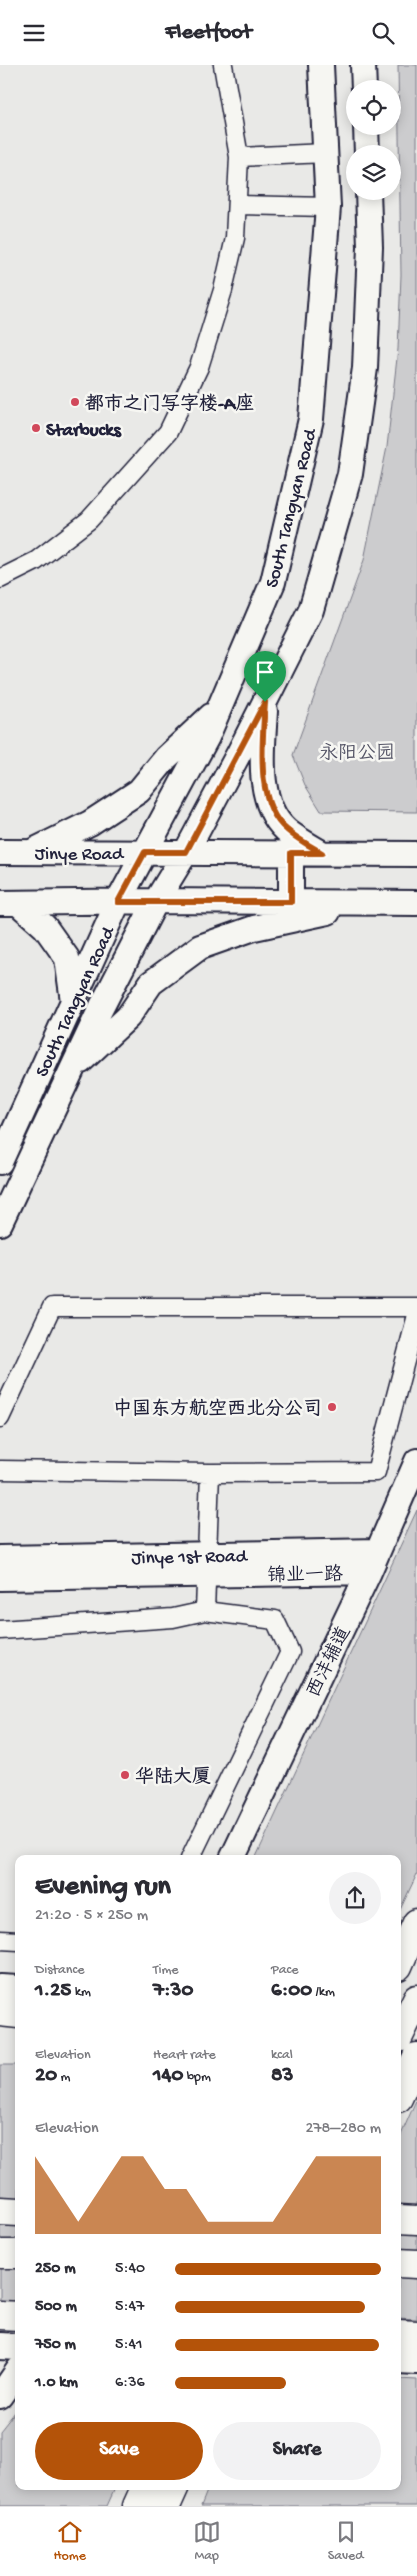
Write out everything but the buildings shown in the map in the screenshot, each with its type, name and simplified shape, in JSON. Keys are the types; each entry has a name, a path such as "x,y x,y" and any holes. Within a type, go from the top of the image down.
{"highway":[{"path":"401,1959 417,1923"},
{"path":"401,2091 417,2056 402,2035 417,1999"},
{"path":"0,2012 15,2014"},
{"path":"0,2211 15,2211"},
{"path":"401,2219 417,2219"},
{"path":"0,2254 15,2254"},
{"path":"401,2263 417,2264"},
{"path":"0,2315 15,2316"},
{"path":"401,2334 417,2335"},
{"path":"137,2506 144,2490"},
{"path":"166,2506 173,2490"}],"main road":[{"name":"South Tangyan Road","path":"0,1162 118,902 207,737 273,582 311,419 328,207 321,65"},
{"path":"363,65 364,80"},
{"name":"South Tangyan Road","path":"0,1223 156,901 186,852 311,610 350,473 365,368 370,247 368,200"},
{"path":"265,702 262,764 267,800 285,829 322,853"},
{"path":"31,852 90,823 139,791 166,758 219,708"},
{"name":"Jinye Road","path":"0,852 417,854"},
{"path":"291,853 291,902"},
{"path":"9,903 156,901 417,903"},
{"path":"9,903 45,927 67,958 73,1001"},
{"path":"73,1069 128,1017 150,983 200,947 254,928 370,903"},
{"name":"西沣辅道","path":"234,1855 374,1561 417,1461"},
{"name":"Jinye 1st Road","path":"0,1558 207,1565 374,1561"},
{"path":"0,1578 207,1565"},
{"path":"0,1988 15,1989"},
{"path":"0,2346 15,2347"},
{"path":"401,2360 417,2361"},
{"path":"0,2396 15,2375"}],"street":[{"path":"0,579 36,561 89,519 168,432 200,367 223,290 235,238 240,157 223,65"},
{"path":"240,157 326,153"},
{"path":"237,205 328,207"},
{"path":"0,1418 52,1307 417,1307"},
{"path":"0,1470 210,1473 376,1472 417,1315"},
{"path":"204,1611 210,1473"},
{"path":"0,1630 173,1619 204,1611 275,1620 290,1652 192,1855"},
{"path":"0,1940 15,1941"}],"green space":[{"name":"永阳公园","path":"398,65 417,65 417,812 321,811 305,785 293,755 364,560 387,447 398,349 401,275 401,145 399,145 399,135 401,135 401,80 398,80"},
{"path":"417,1510 417,1874 401,1908 401,1855 257,1855"},
{"path":"0,2065 15,2065 15,2304 0,2303"},
{"path":"417,2098 417,2319 401,2318 401,2135"},
{"path":"401,2379 417,2380 417,2506 201,2506 207,2490 401,2490"},
{"path":"15,2412 15,2490 114,2490 107,2506 0,2506 0,2431"}],"place":[{"name":"都市之门写字楼-A座","path":"75,402"},
{"name":"Starbucks","path":"36,428"},
{"name":"中国东方航空西北分公司","path":"332,1407"},
{"name":"华陆大厦","path":"125,1775"}],"route":[{"path":"265,702 262,764 267,800 285,829 322,853 291,853 291,902 118,902 145,852 186,852 240,753 265,702"}]}
